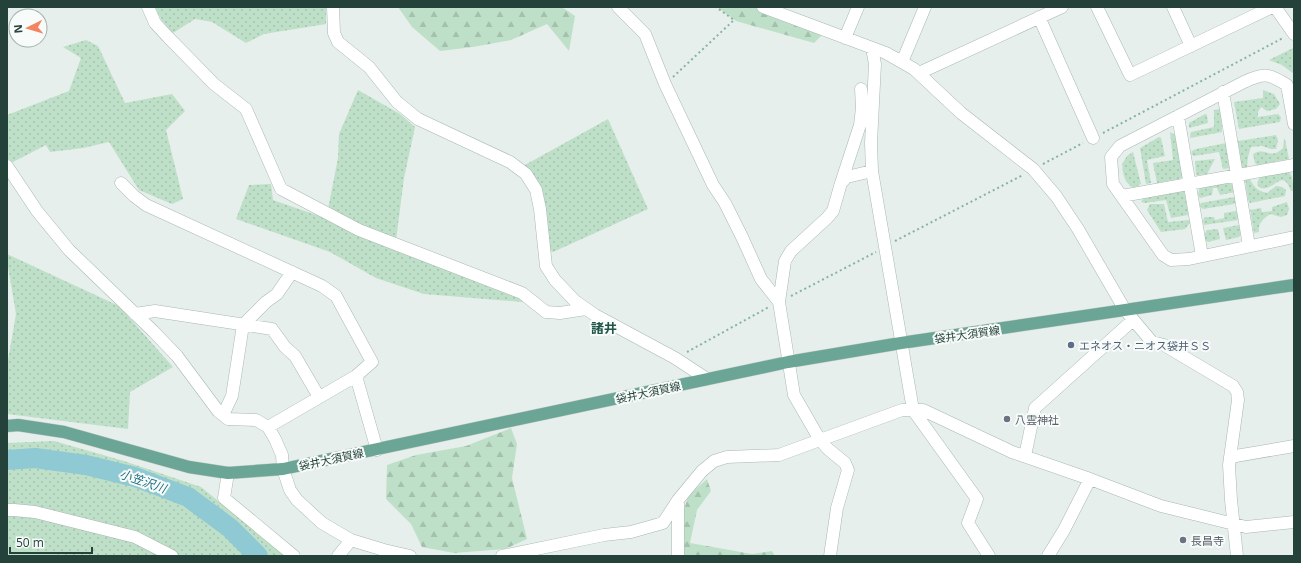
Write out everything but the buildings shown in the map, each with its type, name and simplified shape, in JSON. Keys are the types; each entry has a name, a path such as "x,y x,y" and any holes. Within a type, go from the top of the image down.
{"main road":[{"name":"袋井大須賀線","path":"7,426 64,432 189,467 228,473 283,469 788,362 901,343 1294,285"}],"street":[{"path":"148,7 155,23 168,37 214,84 246,109 281,189 359,230 522,293 546,312 560,313 586,309"},
{"path":"333,7 334,33 338,42 369,67 397,102 418,119 510,162 526,174 536,190 540,209 546,266 555,280 575,301 595,316 675,358 707,379"},
{"path":"618,7 645,34 665,84 713,185 725,203 761,279 778,302"},
{"path":"763,7 787,11 846,38 886,53 919,73 961,114 1033,169 1056,196 1078,229 1125,310 1152,342 1164,345 1233,386 1238,392 1238,400 1230,457 1231,500 1238,556"},
{"path":"846,38 858,7"},
{"path":"902,62 925,7"},
{"path":"919,73 1062,7"},
{"path":"1097,7 1130,75 1274,7 1294,33"},
{"path":"1173,7 1191,46"},
{"path":"1039,18 1093,138"},
{"path":"872,48 875,64 871,143 872,171 913,410 977,499 968,523 989,556"},
{"path":"1294,124 1293,110 1286,84 1274,77 1261,74 1223,92 1120,146 1111,157 1113,184 1163,255 1171,260 1202,256 1294,237"},
{"path":"830,556 837,508 848,470 845,463 828,450 820,440 794,395 778,302 785,261 791,251 833,211 860,125 862,108 861,89"},
{"path":"1223,92 1249,246"},
{"path":"1178,116 1202,256"},
{"path":"7,166 37,211 69,250 177,356 218,411 228,419 256,420 268,428 282,455 283,469 290,490 297,500 322,523 351,540 410,556"},
{"path":"1122,196 1294,166"},
{"path":"841,183 847,178 872,171"},
{"path":"121,183 146,205 322,286 336,296 372,362 356,376 268,428"},
{"path":"223,415 232,396 243,325 266,302 277,294 292,272"},
{"path":"135,314 155,310 272,329 285,347 295,356 319,397"},
{"path":"1025,456 1035,408 1133,320"},
{"path":"356,376 377,450"},
{"path":"505,556 604,535 631,532 663,523 678,500 702,472 714,462 728,457 779,455 902,410 923,410 1012,452 1161,506 1246,527 1294,522"},
{"path":"1230,457 1294,446"},
{"path":"228,473 224,498 294,556"},
{"path":"1048,556 1064,530 1090,479"},
{"path":"678,500 678,556"},
{"path":"7,510 35,512 135,537 172,556"},
{"path":"338,556 351,540"}],"path":[{"path":"665,84 734,20 716,7"},
{"path":"675,358 778,302 1294,33"}],"green space":[{"path":"155,7 326,7 326,24 264,34 246,43 212,22 195,19 173,33 161,19"},
{"path":"398,7 562,7 575,16 569,51 547,24 511,40 440,51 412,27"},
{"path":"717,7 763,7 825,30 814,43 736,21"},
{"path":"86,40 98,46 125,103 172,94 185,111 166,130 183,199 172,204 139,190 109,142 83,148 50,152 46,145 11,163 7,158 7,115 69,91 81,58 63,47"},
{"path":"1293,48 1294,74 1282,65 1269,60"},
{"path":"358,90 400,114 415,127 404,178 396,240 364,228 328,209 338,158 339,134"},
{"path":"1263,90 1274,94 1280,104 1276,109 1267,111 1261,107 1258,112 1258,117 1278,114 1281,117 1280,122 1239,129 1234,102 1263,98"},
{"path":"1221,109 1222,132 1190,138 1191,132 1214,127 1214,110"},
{"path":"1205,114 1207,115 1208,123 1189,128 1189,123"},
{"path":"608,119 648,209 553,252 548,250 523,166"},
{"path":"1170,132 1177,136 1184,178 1157,183 1153,163 1173,160"},
{"path":"1276,135 1278,140 1276,149 1262,146 1251,147 1247,167 1242,168 1238,141"},
{"path":"1159,137 1161,138 1165,156 1147,160 1151,183 1146,184 1140,148"},
{"path":"1284,139 1289,159 1257,165 1255,163 1253,154 1258,152 1271,154 1278,152 1283,148"},
{"path":"1226,143 1231,168 1223,169 1219,152 1194,156 1191,154 1192,151 1196,149"},
{"path":"1133,152 1141,184 1134,188 1126,181 1122,164 1127,156"},
{"path":"1215,159 1207,174 1196,175 1195,161"},
{"path":"1289,172 1292,177 1294,191 1291,191 1285,181 1282,180 1270,187 1265,188 1260,188 1257,184 1260,177"},
{"path":"1249,177 1254,185 1261,191 1267,193 1276,186 1282,187 1286,190 1285,196 1250,203 1248,200 1245,178"},
{"path":"1232,180 1235,192 1220,195 1217,188 1213,188 1212,195 1200,198 1198,195 1200,186"},
{"path":"271,184 273,200 319,216 370,240 534,303 424,294 376,278 330,252 236,219 249,185"},
{"path":"1184,190 1188,215 1171,218 1166,200 1145,203 1141,202 1145,195"},
{"path":"1234,197 1237,198 1234,204 1203,209 1199,206 1201,203"},
{"path":"1287,202 1289,209 1287,215 1281,217 1270,214 1259,226 1259,232 1254,233 1250,210 1261,208 1262,212 1272,211 1272,207"},
{"path":"1150,204 1164,204 1168,222 1189,220 1190,223 1185,229 1161,232 1147,210"},
{"path":"1236,211 1240,215 1238,220 1204,225 1204,217 1214,217 1215,220 1224,218 1224,213"},
{"path":"1239,225 1242,233 1239,237 1226,240 1223,228"},
{"path":"1218,229 1220,239 1208,242 1205,240 1204,235 1207,230"},
{"path":"7,254 119,306 173,367 130,392 128,429 7,414 7,366 16,314"},
{"path":"511,428 517,444 512,478 527,539 505,549 454,553 422,547 411,524 386,499 387,465 416,455 466,446"},
{"path":"54,441 124,461 201,487 286,556 7,556 7,443"},
{"path":"707,479 711,491 697,510 690,543 752,554 772,551 775,556 683,556 684,509 689,495"},
{"path":"7,545 65,556 7,556"}],"waterway":[{"name":"小笠沢川","path":"7,460 35,458 86,465 135,477 188,497 230,528 258,556"}],"place":[{"name":"エネオス・ニオス袋井ＳＳ","path":"1071,345"},
{"name":"八雲神社","path":"1007,419"},
{"name":"長昌寺","path":"1183,540"}],"district":[{"name":"諸井","path":"604,328"}]}
